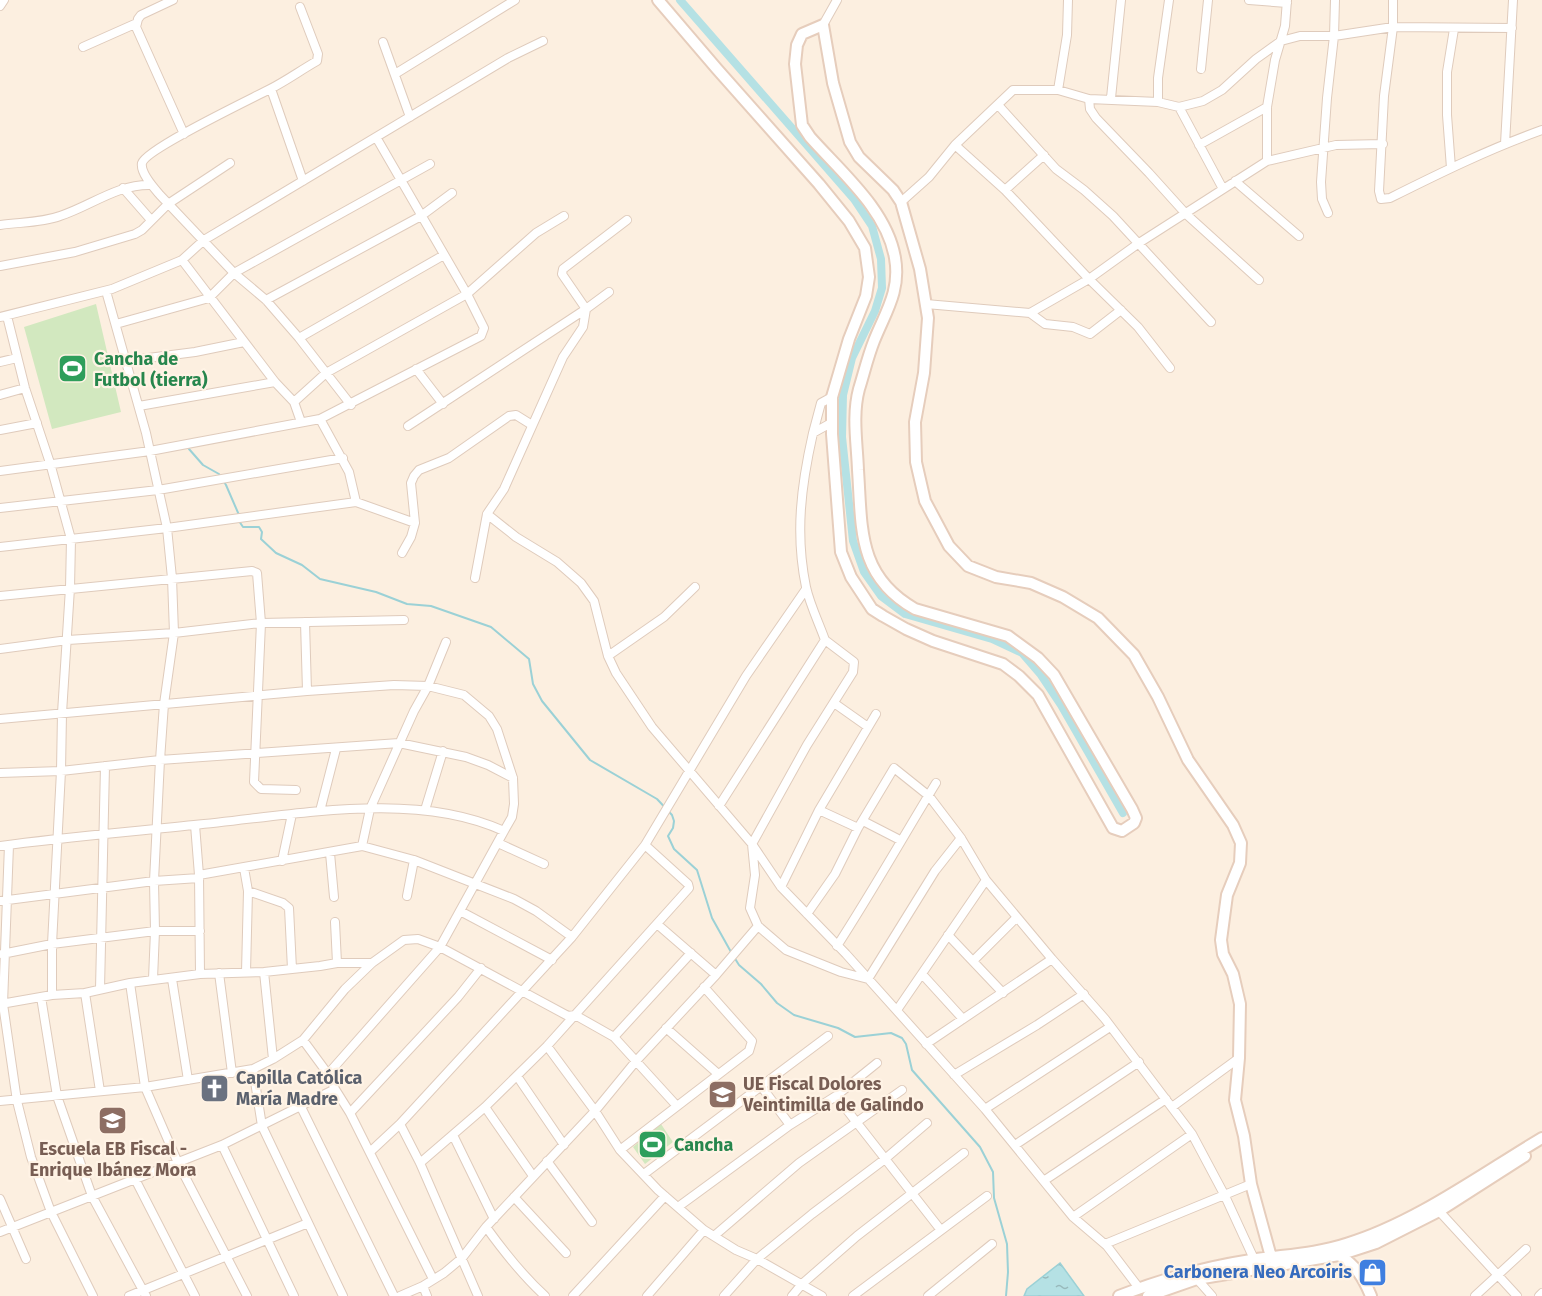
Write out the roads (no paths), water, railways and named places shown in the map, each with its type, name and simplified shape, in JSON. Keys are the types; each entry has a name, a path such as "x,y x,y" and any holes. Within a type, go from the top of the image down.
{"street":[{"path":"0,6 4,0"},
{"path":"83,47 136,23 141,15 173,0"},
{"path":"395,74 515,0"},
{"path":"658,0 819,184 849,221 865,248 869,278 866,296 849,339 832,397 831,423 841,552 851,577 872,609 906,629 1003,664 1019,676 1038,695 1113,828 1122,831 1136,819 1132,809 1054,675 1038,658 1008,636 908,605 883,585 871,563 860,527 855,411 874,339 889,309 895,282 895,258 884,225 871,206 802,125 795,64 797,45 802,34 823,25 837,0"},
{"path":"1058,90 1066,35 1068,0"},
{"path":"1111,98 1120,0"},
{"path":"1158,102 1158,78 1169,0"},
{"path":"1201,69 1208,0"},
{"path":"1249,0 1287,1 1267,107 1267,161"},
{"path":"1328,213 1322,199 1327,98 1335,36 1335,0"},
{"path":"1393,0 1393,27 1384,96 1379,191 1381,199 1390,198 1504,144 1542,130"},
{"path":"1504,144 1513,0"},
{"path":"300,7 319,58 317,61 271,89 184,134 149,155 142,162 144,172 151,184 168,204 234,273 266,300 351,405"},
{"path":"136,23 137,31 184,134"},
{"path":"823,25 833,83 850,142 859,157 893,190 901,202 920,269 928,318 924,373 915,422 916,462 925,501 949,546 968,566 996,577 1031,583 1072,602 1098,618 1134,655 1158,697 1188,760 1233,825 1241,843 1240,863 1227,895 1221,940 1223,954 1233,974 1240,1004 1239,1058 1235,1100 1244,1136 1251,1184 1271,1257"},
{"path":"901,202 1013,90 1058,90 1089,99 1111,98 1158,102 1179,107 1203,101 1222,90 1256,59 1281,41 1300,36 1335,36 1393,27 1512,28"},
{"path":"1451,168 1447,72 1454,29"},
{"path":"52,995 52,944 71,539 4,316 106,291 182,260 204,240 508,58 543,41"},
{"path":"383,42 410,117"},
{"path":"271,89 303,181"},
{"path":"1089,99 1090,109 1096,118 1186,214 1259,280"},
{"path":"999,105 1056,169 1113,216 1211,322"},
{"path":"1179,107 1223,189"},
{"path":"1199,145 1267,107"},
{"path":"0,471 150,451 320,419 481,336 484,328 467,294 376,137"},
{"path":"1030,313 1089,279 1139,243 1267,161 1347,144 1383,144"},
{"path":"955,146 1005,190 1138,327 1170,368"},
{"path":"1005,190 1044,155"},
{"path":"0,266 85,249 135,234 168,204 230,163"},
{"path":"116,324 209,298 234,273 430,164"},
{"path":"1235,181 1299,236"},
{"path":"0,225 59,217 123,188 151,184"},
{"path":"123,188 151,220"},
{"path":"266,300 422,216 452,194"},
{"path":"294,402 326,373 467,294 536,233 564,216"},
{"path":"475,578 487,514 504,489 563,357 583,327 586,309 562,274 563,269 627,220"},
{"path":"298,338 444,255"},
{"path":"182,260 275,382 294,402 301,422"},
{"path":"106,291 150,451 167,528 172,578 174,633 164,704 160,760 154,881 153,980"},
{"path":"408,426 609,292"},
{"path":"926,304 1030,313 1045,324 1073,327 1090,334 1121,310"},
{"path":"125,361 195,352 244,342"},
{"path":"0,362 17,358"},
{"path":"416,369 443,404"},
{"path":"139,406 275,382"},
{"path":"0,395 25,388"},
{"path":"832,397 821,403 813,434 799,514 801,556 806,589 825,640 854,662 855,666 752,844 755,875 750,908 758,926 786,950 868,979"},
{"path":"402,553 411,537 415,523 411,483 419,470 449,458 509,416 516,415 532,425"},
{"path":"320,419 343,458 356,502"},
{"path":"0,430 37,423"},
{"path":"813,434 831,423"},
{"path":"0,508 158,490 343,458"},
{"path":"0,547 167,528 356,502 415,523"},
{"path":"487,514 516,537 557,562 581,583 594,601 608,656 616,673 652,727 752,844 781,887 897,1010 985,1109 1073,1217 1105,1244 1138,1288"},
{"path":"0,596 172,578 252,571 257,573 261,623 254,782 258,788 296,790"},
{"path":"608,656 664,617 695,587"},
{"path":"370,1152 400,1124 552,960 645,845 746,676 806,589"},
{"path":"0,649 68,640 174,633 261,623 404,620"},
{"path":"305,622 307,691"},
{"path":"719,806 825,640"},
{"path":"363,846 370,809 399,743 428,686 446,642"},
{"path":"0,719 394,685 428,686 464,695 489,716 498,729 513,778 512,817 440,947 328,1074"},
{"path":"834,703 868,727"},
{"path":"781,887 819,810 876,714"},
{"path":"0,773 61,771 160,760 399,743 442,751 488,765 513,778"},
{"path":"320,811 336,749"},
{"path":"425,810 442,751"},
{"path":"100,989 105,766"},
{"path":"807,914 835,874 860,825 894,768 929,796 961,838 986,880 1105,1019 1192,1134 1225,1196 1254,1259"},
{"path":"837,946 870,896 900,840 936,783"},
{"path":"0,846 320,811 370,809 425,810 462,816 483,821 504,831"},
{"path":"819,810 900,840"},
{"path":"282,861 292,814"},
{"path":"195,825 199,877 200,974"},
{"path":"868,979 935,871 961,838"},
{"path":"498,843 544,864"},
{"path":"9,845 4,900 1,1004 16,1101 31,1157 51,1212 93,1296"},
{"path":"420,1163 484,1107 547,1046 689,886 645,845"},
{"path":"4,900 199,877 363,846 414,860 514,899 536,911 572,937"},
{"path":"330,853 334,897"},
{"path":"406,896 414,860"},
{"path":"244,868 248,891 246,972"},
{"path":"897,1010 986,880"},
{"path":"248,891 283,903 289,908 292,969"},
{"path":"460,911 552,960"},
{"path":"973,961 1017,917"},
{"path":"335,922 337,963"},
{"path":"657,924 716,975"},
{"path":"400,1296 423,1286 462,1258 486,1227 595,1111 636,1061 758,926"},
{"path":"2,954 52,944 155,931 200,931"},
{"path":"948,935 1003,993"},
{"path":"0,1101 145,1087 253,1068 273,1059 303,1040 345,989 372,963 404,940 418,939 440,947 568,1016 575,1015 614,1037 676,1105"},
{"path":"614,1037 692,953"},
{"path":"926,1044 1052,959"},
{"path":"1,1004 52,995 85,993 130,982 200,974 264,972 337,963 372,963"},
{"path":"350,1113 458,997 481,968"},
{"path":"264,972 273,1059"},
{"path":"219,973 232,1073"},
{"path":"922,974 963,1019"},
{"path":"172,979 188,1080"},
{"path":"130,982 145,1087 178,1162 247,1296"},
{"path":"620,1150 717,1073 749,1051 752,1041 704,987"},
{"path":"85,993 100,1091"},
{"path":"954,1075 1084,994"},
{"path":"41,997 57,1096 92,1196 145,1293"},
{"path":"985,1109 1110,1027"},
{"path":"666,1028 717,1073"},
{"path":"644,1174 828,1036"},
{"path":"303,1040 328,1074 350,1113 433,1279"},
{"path":"547,1046 595,1111 620,1150 665,1196 704,1230 736,1250 757,1259 822,1296"},
{"path":"1172,1107 1239,1058"},
{"path":"1014,1145 1139,1062"},
{"path":"678,1207 790,1125 836,1096 878,1063"},
{"path":"253,1068 262,1126 343,1296"},
{"path":"517,1076 564,1145"},
{"path":"761,1086 790,1125"},
{"path":"0,1232 222,1145 335,1089"},
{"path":"714,1236 800,1163 902,1090"},
{"path":"836,1096 940,1229"},
{"path":"1045,1180 1166,1099"},
{"path":"301,1107 394,1296"},
{"path":"484,1107 533,1176"},
{"path":"724,1296 757,1259 812,1214 885,1160 927,1123"},
{"path":"400,1124 420,1163 478,1296"},
{"path":"1073,1217 1192,1134"},
{"path":"453,1135 494,1219"},
{"path":"1119,1296 1193,1271 1344,1245 1371,1236 1436,1202 1542,1138"},
{"path":"222,1145 294,1296"},
{"path":"1151,1296 1197,1279 1340,1255 1359,1249 1439,1211 1542,1146"},
{"path":"792,1296 802,1284 857,1236 964,1153"},
{"path":"547,1161 592,1222"},
{"path":"135,1179 195,1296"},
{"path":"1105,1244 1251,1184"},
{"path":"573,1296 665,1196"},
{"path":"854,1296 940,1229 987,1196"},
{"path":"514,1197 566,1253"},
{"path":"0,1199 26,1259"},
{"path":"1439,1211 1517,1296"},
{"path":"129,1296 145,1293 184,1274 308,1223"},
{"path":"486,1227 509,1258 546,1296"},
{"path":"647,1296 704,1230"},
{"path":"928,1296 992,1244"},
{"path":"1359,1249 1356,1258 1359,1272"},
{"path":"1475,1296 1526,1250"},
{"path":"1340,1255 1359,1272 1371,1296"},
{"path":"1197,1279 1212,1296"},
{"path":"423,1286 427,1296"}],"water":[{"path":"1060,1263 1084,1296 1024,1296 1027,1289"}],"waterway":[{"path":"680,0 854,199 872,226 881,259 882,288 875,311 852,358 843,395 842,437 853,541 864,572 881,596 905,614 992,639 1022,653 1041,675 1061,705 1123,813"},
{"path":"189,449 203,465 219,474 239,515"},
{"path":"239,521 243,527 259,527 262,532 261,539 276,553 302,565 320,579 376,592 407,604 431,606 491,627 529,659 533,684 542,701 590,760 657,799 672,815 673,828 668,836 674,849 697,870 712,918 731,952"},
{"path":"734,957 739,965 761,984 777,1003 794,1015 838,1028 855,1037 891,1033 902,1038 906,1044 912,1070 980,1147 993,1172 994,1198 1007,1244 1006,1296"}],"place":[{"name":"Cancha de Futbol (tierra)","path":"73,369"},
{"name":"Capilla Católica María Madre","path":"215,1088"},
{"name":"UE Fiscal Dolores Veintimilla de Galindo","path":"722,1094"},
{"name":"Escuela EB Fiscal - Enrique Ibánez Mora","path":"113,1120"},
{"name":"Cancha","path":"653,1145"},
{"name":"Carbonera Neo Arcoíris","path":"1373,1272"}]}
